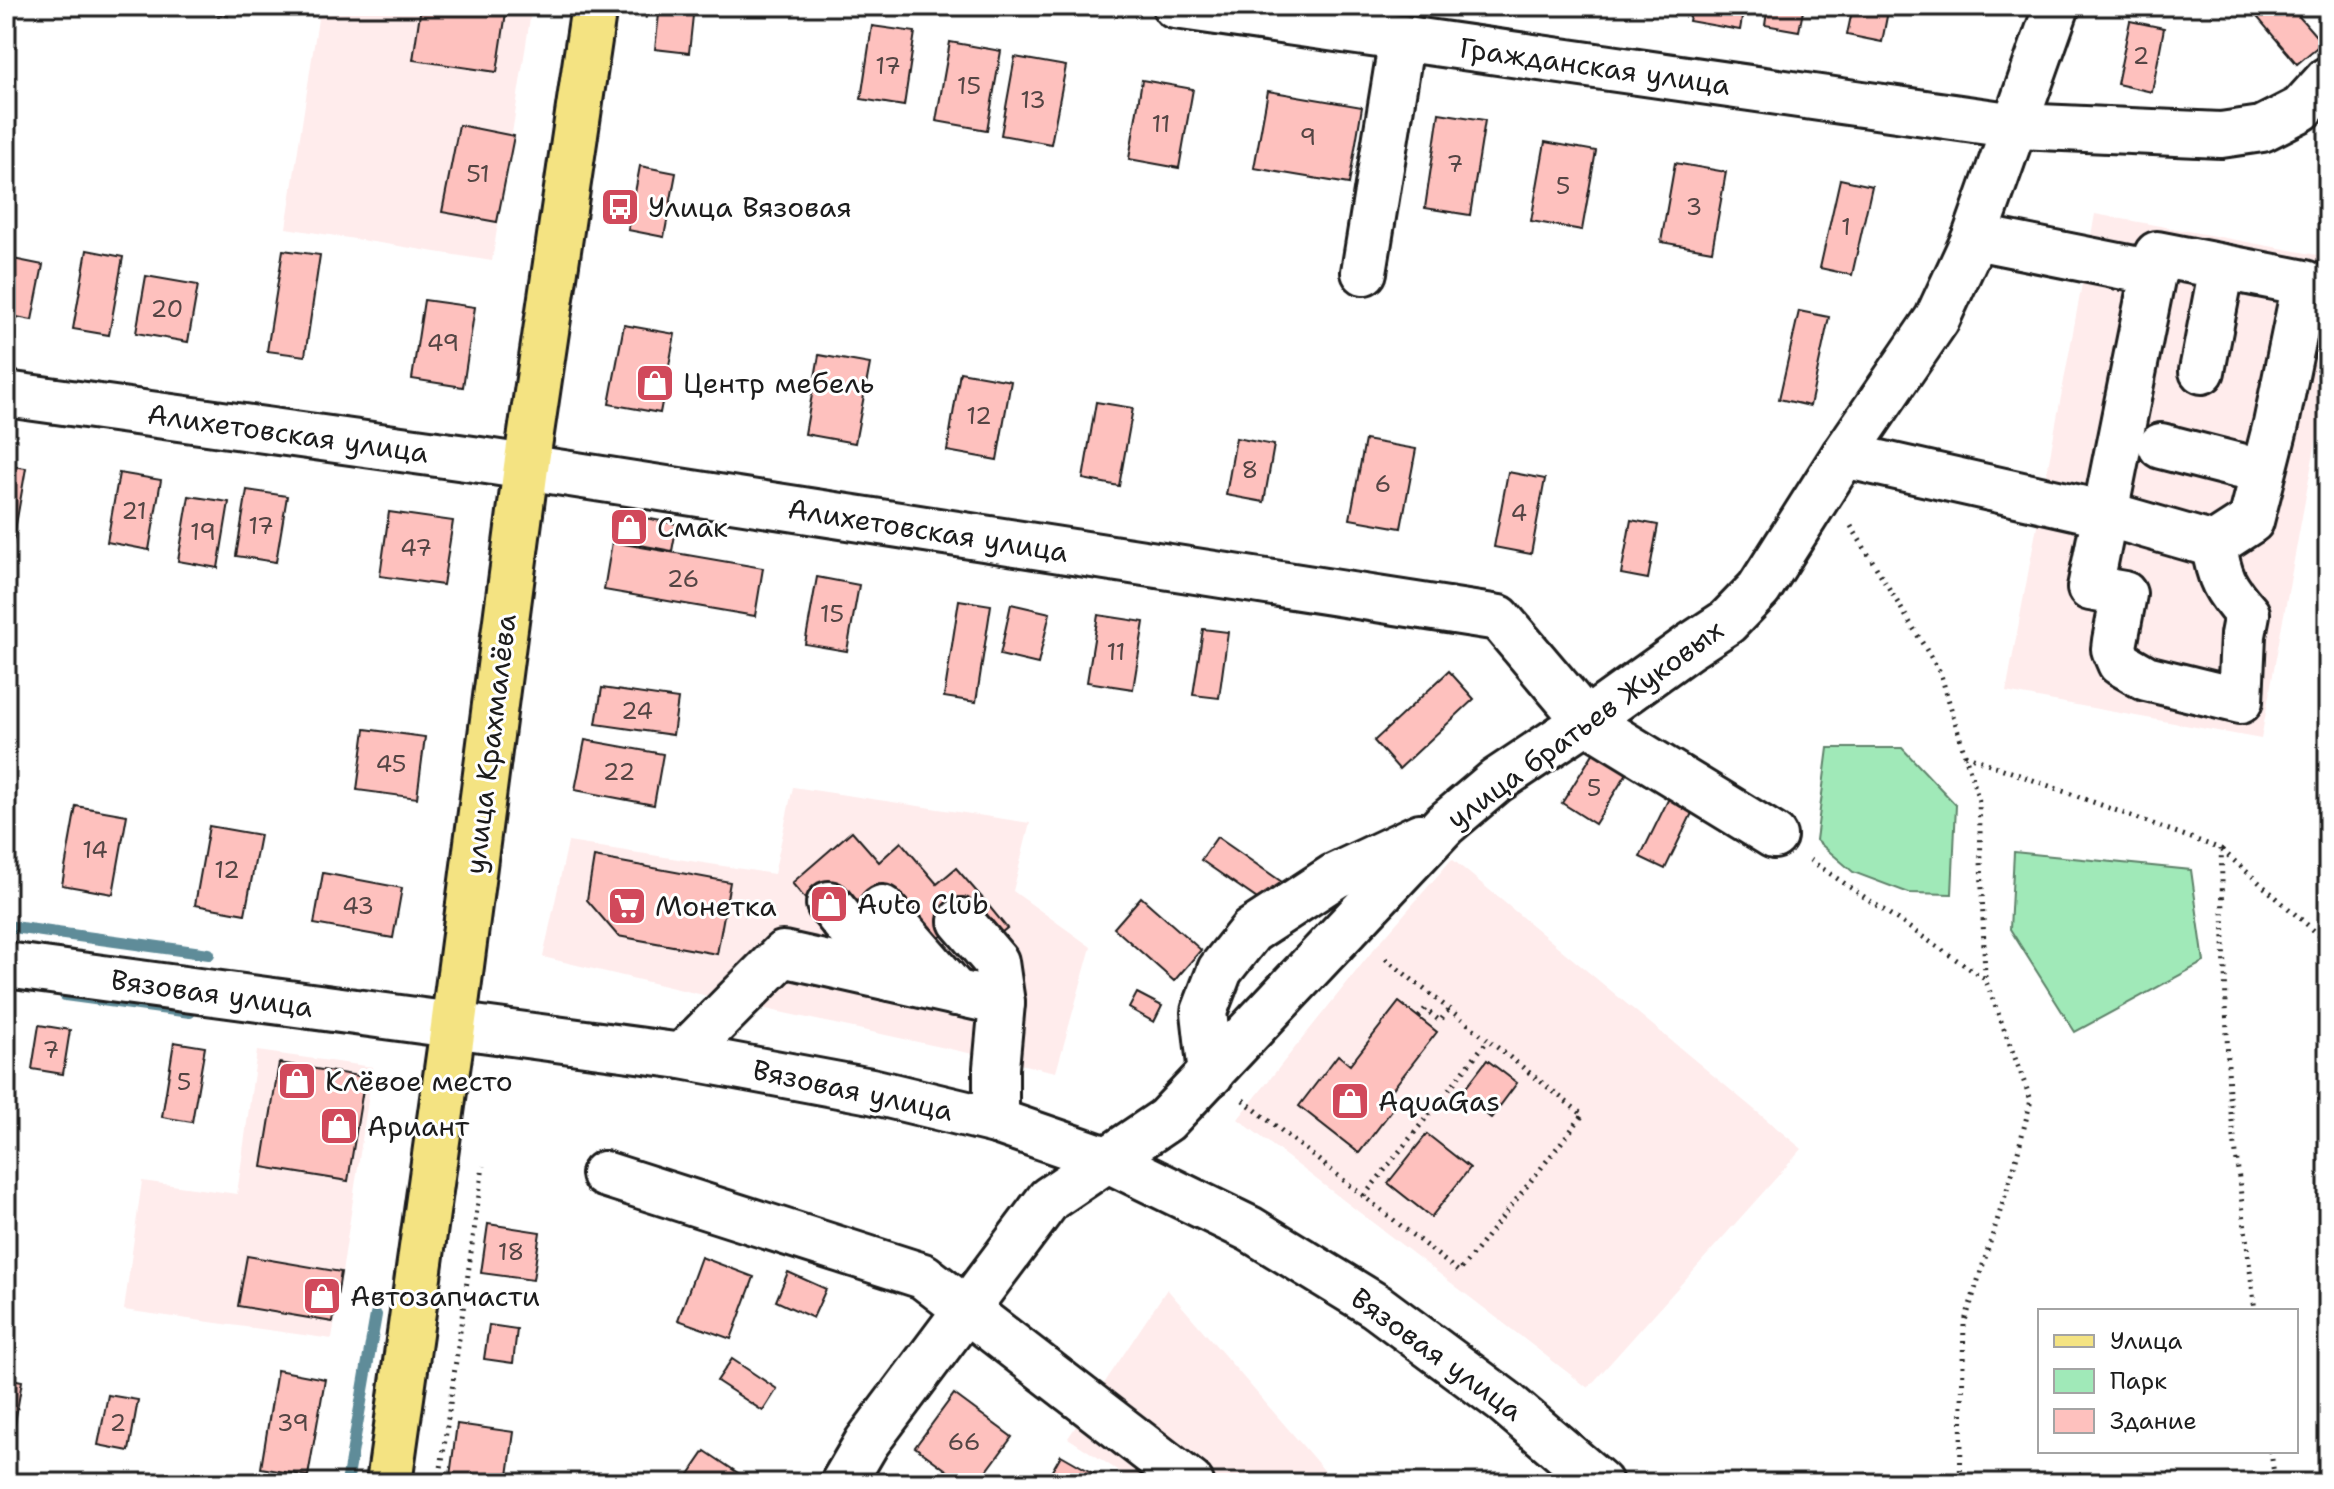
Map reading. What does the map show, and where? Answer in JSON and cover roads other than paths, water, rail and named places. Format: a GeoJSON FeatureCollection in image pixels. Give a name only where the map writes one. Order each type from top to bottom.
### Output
{"type":"FeatureCollection","features":[{"type":"Feature","properties":{"kind":"main road","name":"улица Крахмалёва"},"geometry":{"type":"LineString","coordinates":[[389,1483],[453,1027],[526,467],[594,6]]}},
{"type":"Feature","properties":{"kind":"street","name":"Гражданская улица"},"geometry":{"type":"LineString","coordinates":[[1175,6],[2016,126],[2221,135],[2262,129],[2301,109],[2328,79]]}},
{"type":"Feature","properties":{"kind":"street","name":"улица братьев Жуковых"},"geometry":{"type":"LineString","coordinates":[[843,1483],[867,1442],[1049,1199],[1166,1120],[1444,825],[1496,781],[1727,622],[1759,589],[1834,470],[1937,319],[1975,237],[2057,6]]}},
{"type":"Feature","properties":{"kind":"street"},"geometry":{"type":"LineString","coordinates":[[1364,272],[1402,38]]}},
{"type":"Feature","properties":{"kind":"street"},"geometry":{"type":"LineString","coordinates":[[1975,237],[2154,273]]}},
{"type":"Feature","properties":{"kind":"street"},"geometry":{"type":"LineString","coordinates":[[1834,470],[2106,514],[2214,545],[2251,521],[2276,424],[2305,283],[2157,254],[2106,514],[2090,588],[2124,594],[2114,649],[2120,663],[2146,678],[2240,701],[2247,614],[2228,593],[2222,581],[2214,545]]}},
{"type":"Feature","properties":{"kind":"street"},"geometry":{"type":"LineString","coordinates":[[2202,371],[2222,267]]}},
{"type":"Feature","properties":{"kind":"street","name":"Алихетовская улица"},"geometry":{"type":"LineString","coordinates":[[6,394],[526,467],[1499,618],[1586,721],[1774,836]]}},
{"type":"Feature","properties":{"kind":"street"},"geometry":{"type":"LineString","coordinates":[[2161,446],[2239,466]]}},
{"type":"Feature","properties":{"kind":"street"},"geometry":{"type":"LineString","coordinates":[[1211,1074],[1204,1012],[1220,970],[1251,931],[1335,876],[1444,825]]}},
{"type":"Feature","properties":{"kind":"street"},"geometry":{"type":"LineString","coordinates":[[829,904],[889,978]]}},
{"type":"Feature","properties":{"kind":"street"},"geometry":{"type":"LineString","coordinates":[[882,908],[956,993]]}},
{"type":"Feature","properties":{"kind":"street"},"geometry":{"type":"LineString","coordinates":[[961,921],[996,962],[1002,1003],[996,1068],[996,1121]]}},
{"type":"Feature","properties":{"kind":"street"},"geometry":{"type":"LineString","coordinates":[[682,1056],[783,954],[1002,1003]]}},
{"type":"Feature","properties":{"kind":"street","name":"Вязовая улица"},"geometry":{"type":"LineString","coordinates":[[6,965],[682,1056],[871,1091],[996,1121],[1106,1159],[1250,1229],[1376,1306],[1505,1402],[1600,1483]]}},
{"type":"Feature","properties":{"kind":"street"},"geometry":{"type":"LineString","coordinates":[[604,1174],[923,1276],[1191,1483]]}},
{"type":"Feature","properties":{"kind":"waterway"},"geometry":{"type":"LineString","coordinates":[[6,926],[209,954]]}},
{"type":"Feature","properties":{"kind":"waterway"},"geometry":{"type":"LineString","coordinates":[[65,995],[190,1012]]}},
{"type":"Feature","properties":{"kind":"waterway"},"geometry":{"type":"LineString","coordinates":[[347,1483],[376,1315]]}},
{"type":"Feature","properties":{"kind":"place","name":"Улица Вязовая"},"geometry":{"type":"Point","coordinates":[620,207]}},
{"type":"Feature","properties":{"kind":"place","name":"Центр мебель"},"geometry":{"type":"Point","coordinates":[655,383]}},
{"type":"Feature","properties":{"kind":"place","name":"Смак"},"geometry":{"type":"Point","coordinates":[629,527]}},
{"type":"Feature","properties":{"kind":"place","name":"Auto Club"},"geometry":{"type":"Point","coordinates":[829,904]}},
{"type":"Feature","properties":{"kind":"place","name":"Монетка"},"geometry":{"type":"Point","coordinates":[627,906]}},
{"type":"Feature","properties":{"kind":"place","name":"Клёвое место"},"geometry":{"type":"Point","coordinates":[297,1081]}},
{"type":"Feature","properties":{"kind":"place","name":"AquaGas"},"geometry":{"type":"Point","coordinates":[1350,1101]}},
{"type":"Feature","properties":{"kind":"place","name":"Ариант"},"geometry":{"type":"Point","coordinates":[339,1126]}},
{"type":"Feature","properties":{"kind":"place","name":"Автозапчасти"},"geometry":{"type":"Point","coordinates":[322,1296]}}]}
